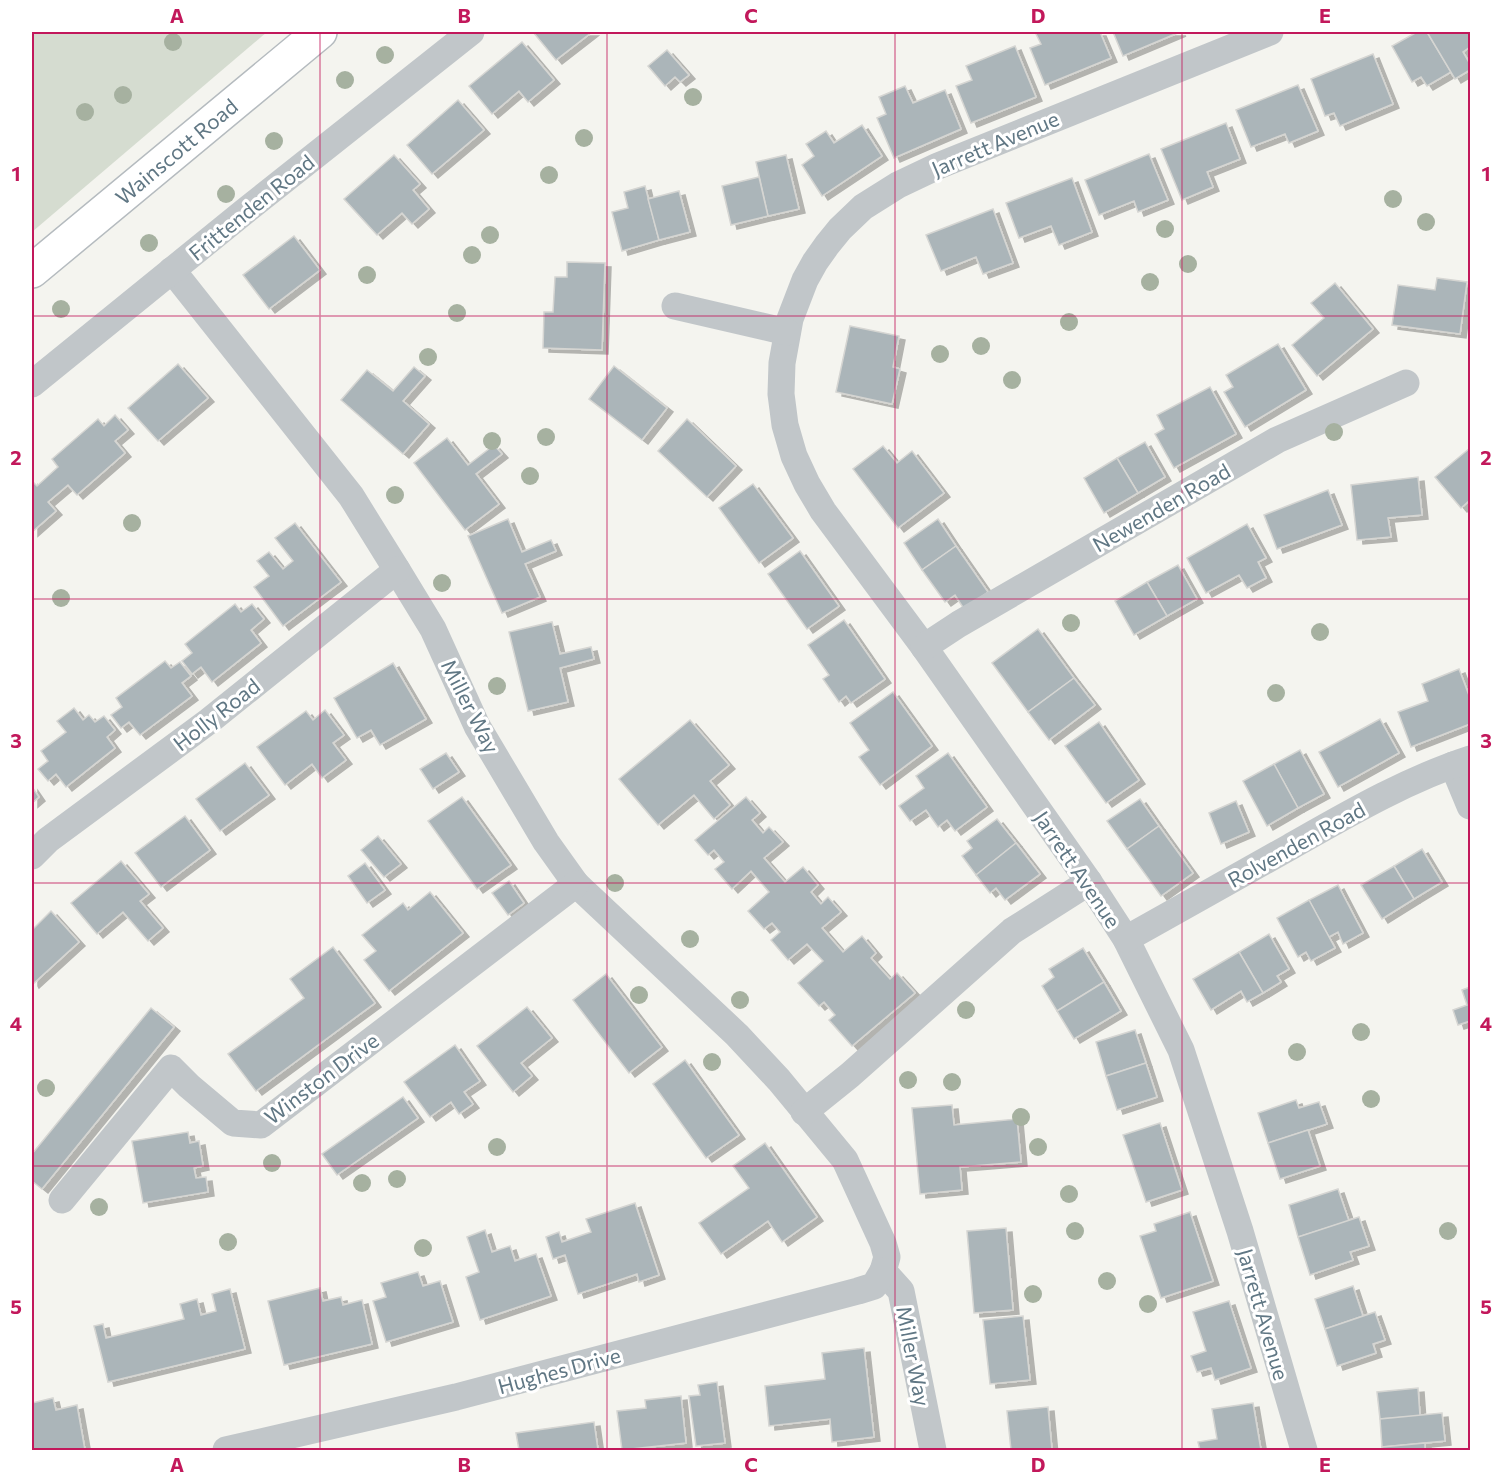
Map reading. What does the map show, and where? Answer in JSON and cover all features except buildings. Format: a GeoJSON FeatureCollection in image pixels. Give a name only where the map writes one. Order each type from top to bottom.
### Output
{"type":"FeatureCollection","features":[{"type":"Feature","properties":{"kind":"street","name":"Wainscott Road"},"geometry":{"type":"LineString","coordinates":[[32,270],[320,32]]}},
{"type":"Feature","properties":{"kind":"street","name":"Frittenden Road"},"geometry":{"type":"LineString","coordinates":[[32,384],[471,32]]}},
{"type":"Feature","properties":{"kind":"street","name":"Jarrett Avenue"},"geometry":{"type":"LineString","coordinates":[[1270,32],[938,166],[898,184],[863,207],[840,229],[815,262],[796,300],[787,332],[782,363],[782,394],[785,425],[794,456],[823,511],[924,647],[1089,882],[1126,939],[1181,1050],[1240,1231],[1304,1450]]}},
{"type":"Feature","properties":{"kind":"street","name":"Miller Way"},"geometry":{"type":"LineString","coordinates":[[172,270],[351,496],[433,629],[477,726],[546,842],[576,884],[736,1035],[779,1080],[845,1160],[883,1243],[887,1257],[883,1271],[901,1291],[933,1450]]}},
{"type":"Feature","properties":{"kind":"street"},"geometry":{"type":"LineString","coordinates":[[675,306],[787,332]]}},
{"type":"Feature","properties":{"kind":"street","name":"Newenden Road"},"geometry":{"type":"LineString","coordinates":[[924,647],[959,624],[1277,440],[1406,383]]}},
{"type":"Feature","properties":{"kind":"street","name":"Holly Road"},"geometry":{"type":"LineString","coordinates":[[32,856],[48,840],[209,721],[398,570]]}},
{"type":"Feature","properties":{"kind":"street"},"geometry":{"type":"LineString","coordinates":[[1462,762],[1470,806]]}},
{"type":"Feature","properties":{"kind":"street","name":"Rolvenden Road"},"geometry":{"type":"LineString","coordinates":[[1126,939],[1397,788],[1462,762]]}},
{"type":"Feature","properties":{"kind":"street"},"geometry":{"type":"LineString","coordinates":[[804,1112],[850,1075],[1012,931],[1089,882]]}},
{"type":"Feature","properties":{"kind":"street","name":"Winston Drive"},"geometry":{"type":"LineString","coordinates":[[62,1200],[171,1068],[215,1109],[233,1122],[261,1125],[576,884]]}},
{"type":"Feature","properties":{"kind":"street","name":"Hughes Drive"},"geometry":{"type":"LineString","coordinates":[[226,1450],[456,1397],[858,1291],[874,1286],[883,1271]]}},
{"type":"Feature","properties":{"kind":"shaded area"},"geometry":{"type":"Polygon","coordinates":[[[32,32],[267,32],[32,232],[32,32]]]}}]}
